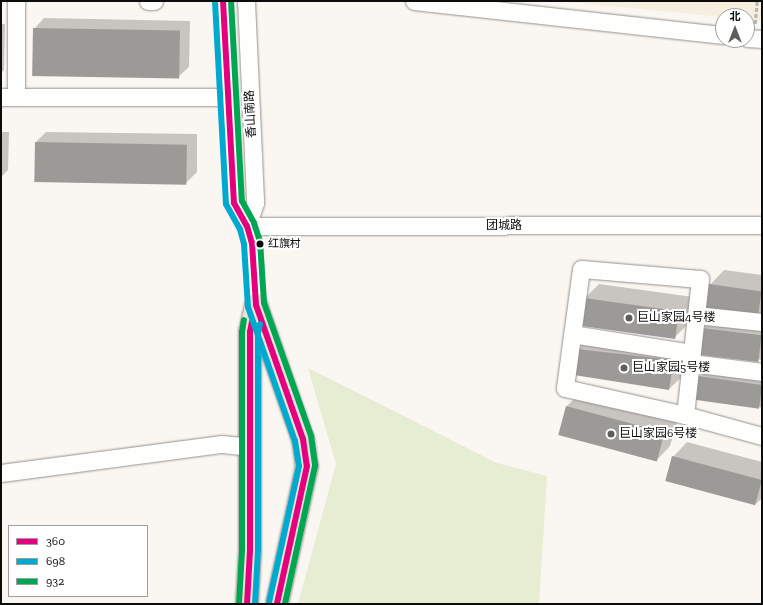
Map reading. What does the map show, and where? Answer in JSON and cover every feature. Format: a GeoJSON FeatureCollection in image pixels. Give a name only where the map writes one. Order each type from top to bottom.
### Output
{"type":"FeatureCollection","features":[{"type":"Feature","properties":{"kind":"main road","name":"香山南路"},"geometry":{"type":"LineString","coordinates":[[247,604],[250,551],[250,332],[256,305]]}},
{"type":"Feature","properties":{"kind":"main road","name":"香山南路"},"geometry":{"type":"LineString","coordinates":[[256,305],[303,439],[307,466],[277,604]]}},
{"type":"Feature","properties":{"kind":"street"},"geometry":{"type":"LineString","coordinates":[[16,1],[8,97],[229,97]]}},
{"type":"Feature","properties":{"kind":"street"},"geometry":{"type":"LineString","coordinates":[[148,1],[154,1]]}},
{"type":"Feature","properties":{"kind":"street","name":"香山南路"},"geometry":{"type":"LineString","coordinates":[[223,1],[234,203],[247,226],[252,243],[256,305]]}},
{"type":"Feature","properties":{"kind":"street","name":"香山南路"},"geometry":{"type":"LineString","coordinates":[[246,1],[255,203],[247,226]]}},
{"type":"Feature","properties":{"kind":"street"},"geometry":{"type":"LineString","coordinates":[[414,1],[715,34]]}},
{"type":"Feature","properties":{"kind":"street","name":"团城路"},"geometry":{"type":"LineString","coordinates":[[247,226],[762,225]]}},
{"type":"Feature","properties":{"kind":"street"},"geometry":{"type":"LineString","coordinates":[[686,416],[700,279],[581,269],[565,388],[686,416],[762,436]]}},
{"type":"Feature","properties":{"kind":"street"},"geometry":{"type":"LineString","coordinates":[[696,315],[762,322]]}},
{"type":"Feature","properties":{"kind":"street"},"geometry":{"type":"LineString","coordinates":[[572,334],[762,372]]}},
{"type":"Feature","properties":{"kind":"street"},"geometry":{"type":"LineString","coordinates":[[1,472],[222,444],[249,447]]}},
{"type":"Feature","properties":{"kind":"path"},"geometry":{"type":"LineString","coordinates":[[755,26],[757,1]]}},
{"type":"Feature","properties":{"kind":"shaded area"},"geometry":{"type":"Polygon","coordinates":[[[559,1],[762,1],[762,21],[755,21],[755,8],[715,8],[715,16],[559,1]]]}},
{"type":"Feature","properties":{"kind":"green space"},"geometry":{"type":"Polygon","coordinates":[[[308,368],[497,463],[547,476],[539,604],[298,604],[336,464],[308,368]]]}},
{"type":"Feature","properties":{"kind":"building"},"geometry":{"type":"Polygon","coordinates":[[[33,28],[180,31],[179,79],[32,76],[33,28]]]}},
{"type":"Feature","properties":{"kind":"building"},"geometry":{"type":"Polygon","coordinates":[[[35,142],[187,145],[186,185],[34,182],[35,142]]]}},
{"type":"Feature","properties":{"kind":"building"},"geometry":{"type":"Polygon","coordinates":[[[709,284],[761,291],[758,316],[706,309],[709,284]]]}},
{"type":"Feature","properties":{"kind":"building","name":"巨山家园4号楼"},"geometry":{"type":"Polygon","coordinates":[[[584,298],[679,311],[675,339],[580,326],[584,298]]]}},
{"type":"Feature","properties":{"kind":"building"},"geometry":{"type":"Polygon","coordinates":[[[702,328],[762,335],[758,362],[699,355],[702,328]]]}},
{"type":"Feature","properties":{"kind":"building","name":"巨山家园5号楼"},"geometry":{"type":"Polygon","coordinates":[[[577,349],[674,360],[669,390],[574,375],[577,349]]]}},
{"type":"Feature","properties":{"kind":"building"},"geometry":{"type":"Polygon","coordinates":[[[698,376],[762,385],[759,409],[695,400],[698,376]]]}},
{"type":"Feature","properties":{"kind":"building","name":"巨山家园6号楼"},"geometry":{"type":"Polygon","coordinates":[[[566,406],[665,432],[657,461],[558,435],[566,406]]]}},
{"type":"Feature","properties":{"kind":"building"},"geometry":{"type":"Polygon","coordinates":[[[672,456],[762,480],[755,505],[665,481],[672,456]]]}},
{"type":"Feature","properties":{"kind":"transit line","name":"698"},"geometry":{"type":"LineString","coordinates":[[215,1],[226,204],[240,229],[244,244],[248,307],[295,441],[299,466],[269,602]]}},
{"type":"Feature","properties":{"kind":"transit line","name":"360"},"geometry":{"type":"LineString","coordinates":[[223,1],[234,203],[247,226],[252,243],[256,305],[303,439],[307,466],[277,604]]}},
{"type":"Feature","properties":{"kind":"transit line","name":"932"},"geometry":{"type":"LineString","coordinates":[[231,1],[242,201],[254,223],[260,241],[264,303],[311,436],[315,466],[285,604]]}},
{"type":"Feature","properties":{"kind":"transit line","name":"932"},"geometry":{"type":"LineString","coordinates":[[239,604],[242,551],[242,332],[244,320]]}},
{"type":"Feature","properties":{"kind":"transit line","name":"360"},"geometry":{"type":"LineString","coordinates":[[247,604],[250,551],[250,332],[252,322]]}},
{"type":"Feature","properties":{"kind":"transit line","name":"698"},"geometry":{"type":"LineString","coordinates":[[255,604],[258,551],[258,333],[260,324]]}},
{"type":"Feature","properties":{"kind":"place","name":"红旗村"},"geometry":{"type":"Point","coordinates":[260,244]}},
{"type":"Feature","properties":{"kind":"place","name":"巨山家园4号楼"},"geometry":{"type":"Point","coordinates":[629,318]}},
{"type":"Feature","properties":{"kind":"place","name":"巨山家园5号楼"},"geometry":{"type":"Point","coordinates":[624,368]}},
{"type":"Feature","properties":{"kind":"place","name":"巨山家园6号楼"},"geometry":{"type":"Point","coordinates":[611,434]}}]}
